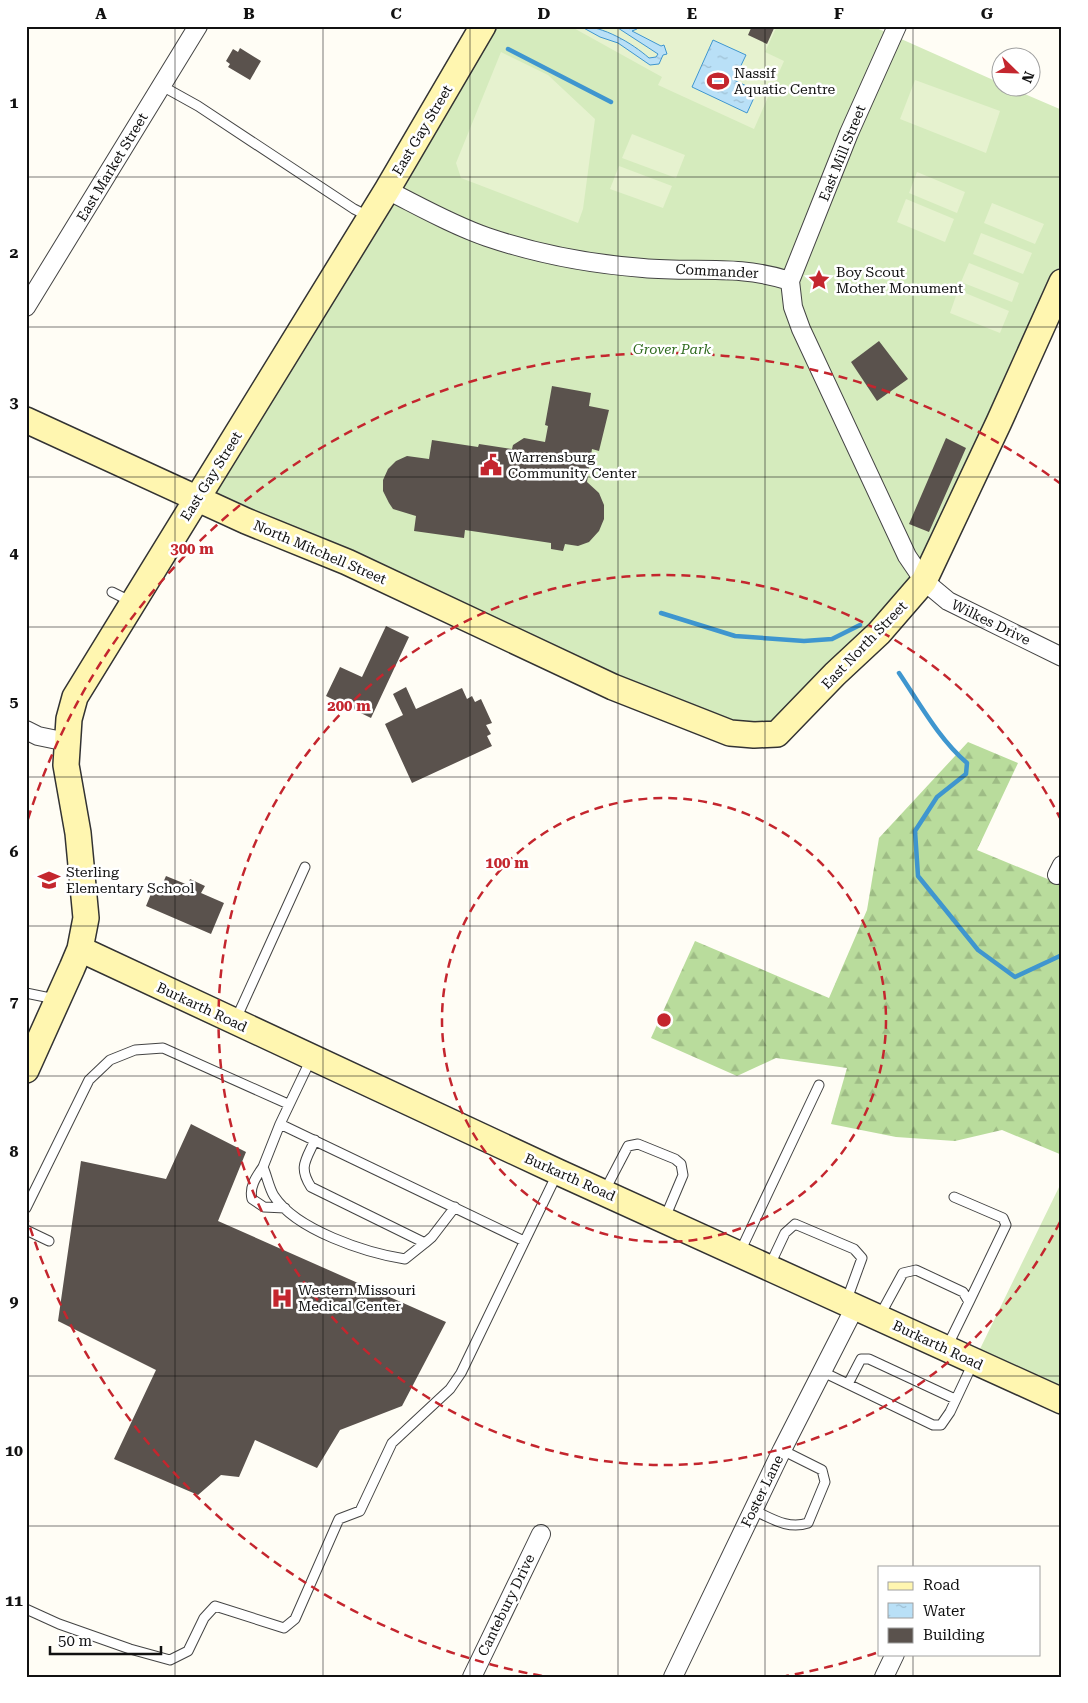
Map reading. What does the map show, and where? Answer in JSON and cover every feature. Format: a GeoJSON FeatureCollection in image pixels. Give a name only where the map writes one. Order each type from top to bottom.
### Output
{"type":"FeatureCollection","features":[{"type":"Feature","properties":{"kind":"main road","name":"East Gay Street"},"geometry":{"type":"LineString","coordinates":[[26,1070],[80,949],[86,918],[78,834],[66,765],[71,696],[122,597],[197,498],[387,190],[483,26]]}},
{"type":"Feature","properties":{"kind":"main road","name":"East North Street"},"geometry":{"type":"LineString","coordinates":[[613,687],[730,733],[777,734],[835,674],[879,633],[924,580],[999,422],[1062,282]]}},
{"type":"Feature","properties":{"kind":"main road","name":"North Mitchell Street"},"geometry":{"type":"LineString","coordinates":[[26,420],[246,521],[347,562],[613,687]]}},
{"type":"Feature","properties":{"kind":"main road","name":"Burkarth Road"},"geometry":{"type":"LineString","coordinates":[[80,949],[558,1172],[1062,1402]]}},
{"type":"Feature","properties":{"kind":"street","name":"East Market Street"},"geometry":{"type":"LineString","coordinates":[[26,307],[198,26]]}},
{"type":"Feature","properties":{"kind":"street","name":"East Mill Street"},"geometry":{"type":"LineString","coordinates":[[790,281],[849,133],[897,26]]}},
{"type":"Feature","properties":{"kind":"street","name":"Commander"},"geometry":{"type":"LineString","coordinates":[[387,190],[486,237],[551,256],[645,268],[747,270],[765,273],[790,281]]}},
{"type":"Feature","properties":{"kind":"street"},"geometry":{"type":"LineString","coordinates":[[790,281],[793,307],[800,329],[907,556],[924,580]]}},
{"type":"Feature","properties":{"kind":"street","name":"Wilkes Drive"},"geometry":{"type":"LineString","coordinates":[[924,580],[948,602],[1062,657]]}},
{"type":"Feature","properties":{"kind":"street"},"geometry":{"type":"LineString","coordinates":[[26,730],[38,736],[67,742]]}},
{"type":"Feature","properties":{"kind":"street","name":"Foster Lane"},"geometry":{"type":"LineString","coordinates":[[673,1677],[752,1510],[823,1372],[850,1305]]}},
{"type":"Feature","properties":{"kind":"street","name":"Cantebury Drive"},"geometry":{"type":"LineString","coordinates":[[472,1677],[541,1534]]}},
{"type":"Feature","properties":{"kind":"street"},"geometry":{"type":"LineString","coordinates":[[884,1677],[894,1656]]}},
{"type":"Feature","properties":{"kind":"lane"},"geometry":{"type":"LineString","coordinates":[[162,86],[198,106],[354,209],[370,217]]}},
{"type":"Feature","properties":{"kind":"lane"},"geometry":{"type":"LineString","coordinates":[[234,1022],[305,866]]}},
{"type":"Feature","properties":{"kind":"lane"},"geometry":{"type":"LineString","coordinates":[[26,993],[58,1000]]}},
{"type":"Feature","properties":{"kind":"lane"},"geometry":{"type":"LineString","coordinates":[[26,1208],[89,1080],[110,1060],[135,1050],[163,1048],[288,1104]]}},
{"type":"Feature","properties":{"kind":"lane"},"geometry":{"type":"LineString","coordinates":[[285,1208],[264,1207],[252,1200],[250,1192],[254,1180],[263,1167],[288,1104],[311,1058]]}},
{"type":"Feature","properties":{"kind":"lane"},"geometry":{"type":"LineString","coordinates":[[739,1254],[819,1085]]}},
{"type":"Feature","properties":{"kind":"lane"},"geometry":{"type":"LineString","coordinates":[[280,1124],[524,1241]]}},
{"type":"Feature","properties":{"kind":"lane"},"geometry":{"type":"LineString","coordinates":[[316,1140],[304,1163],[304,1176],[312,1187],[424,1243]]}},
{"type":"Feature","properties":{"kind":"lane"},"geometry":{"type":"LineString","coordinates":[[604,1193],[628,1146],[638,1144],[675,1159],[681,1164],[683,1175],[664,1220]]}},
{"type":"Feature","properties":{"kind":"lane"},"geometry":{"type":"LineString","coordinates":[[263,1167],[274,1196],[293,1217],[338,1240],[376,1254],[404,1259],[432,1237],[455,1207]]}},
{"type":"Feature","properties":{"kind":"lane"},"geometry":{"type":"LineString","coordinates":[[26,1609],[59,1624],[130,1649],[170,1660],[188,1651],[204,1618],[214,1606],[284,1628],[294,1619],[340,1519],[360,1511],[392,1444],[450,1389],[461,1373],[558,1172]]}},
{"type":"Feature","properties":{"kind":"lane"},"geometry":{"type":"LineString","coordinates":[[946,1348],[1006,1225],[1003,1218],[954,1197]]}},
{"type":"Feature","properties":{"kind":"lane"},"geometry":{"type":"LineString","coordinates":[[769,1268],[785,1233],[795,1224],[854,1249],[862,1258],[850,1305]]}},
{"type":"Feature","properties":{"kind":"lane"},"geometry":{"type":"LineString","coordinates":[[26,1230],[48,1241]]}},
{"type":"Feature","properties":{"kind":"lane"},"geometry":{"type":"LineString","coordinates":[[879,1318],[904,1273],[916,1270],[963,1292],[969,1302]]}},
{"type":"Feature","properties":{"kind":"lane"},"geometry":{"type":"LineString","coordinates":[[848,1384],[861,1358],[869,1359],[955,1399]]}},
{"type":"Feature","properties":{"kind":"lane"},"geometry":{"type":"LineString","coordinates":[[823,1372],[933,1425],[941,1425],[950,1412],[974,1361]]}},
{"type":"Feature","properties":{"kind":"lane"},"geometry":{"type":"LineString","coordinates":[[752,1510],[789,1526],[808,1523],[825,1482],[822,1470],[782,1450]]}},
{"type":"Feature","properties":{"kind":"green space","name":"Grover Park"},"geometry":{"type":"Polygon","coordinates":[[[497,26],[872,26],[990,79],[990,98],[1034,98],[1062,110],[1062,260],[924,581],[800,711],[754,735],[197,498],[387,190],[497,26]]]}},
{"type":"Feature","properties":{"kind":"green space","name":"Nassif Aquatic Centre"},"geometry":{"type":"Polygon","coordinates":[[[570,26],[777,26],[765,52],[784,61],[754,129],[658,85],[662,77],[570,26]]]}},
{"type":"Feature","properties":{"kind":"green space"},"geometry":{"type":"Polygon","coordinates":[[[501,52],[548,75],[595,119],[583,209],[578,223],[461,178],[456,163],[501,52]]]}},
{"type":"Feature","properties":{"kind":"green space"},"geometry":{"type":"Polygon","coordinates":[[[915,80],[1000,111],[986,153],[900,119],[915,80]]]}},
{"type":"Feature","properties":{"kind":"green space"},"geometry":{"type":"Polygon","coordinates":[[[632,134],[685,155],[676,178],[622,158],[632,134]]]}},
{"type":"Feature","properties":{"kind":"green space"},"geometry":{"type":"Polygon","coordinates":[[[619,166],[672,186],[663,208],[610,189],[619,166]]]}},
{"type":"Feature","properties":{"kind":"green space"},"geometry":{"type":"Polygon","coordinates":[[[917,172],[965,192],[957,213],[909,193],[917,172]]]}},
{"type":"Feature","properties":{"kind":"green space"},"geometry":{"type":"Polygon","coordinates":[[[906,199],[954,219],[945,242],[897,222],[906,199]]]}},
{"type":"Feature","properties":{"kind":"green space"},"geometry":{"type":"Polygon","coordinates":[[[992,203],[1044,224],[1035,244],[984,223],[992,203]]]}},
{"type":"Feature","properties":{"kind":"green space"},"geometry":{"type":"Polygon","coordinates":[[[981,233],[1032,253],[1023,274],[973,254],[981,233]]]}},
{"type":"Feature","properties":{"kind":"green space"},"geometry":{"type":"Polygon","coordinates":[[[969,263],[1019,283],[1012,302],[961,282],[969,263]]]}},
{"type":"Feature","properties":{"kind":"green space"},"geometry":{"type":"Polygon","coordinates":[[[958,290],[1009,311],[1000,333],[950,313],[958,290]]]}},
{"type":"Feature","properties":{"kind":"green space"},"geometry":{"type":"Polygon","coordinates":[[[968,742],[1018,763],[977,850],[1062,885],[1062,1155],[1002,1130],[955,1141],[896,1137],[831,1124],[847,1068],[776,1058],[737,1076],[651,1038],[695,941],[829,998],[867,910],[879,838],[968,742]]]}},
{"type":"Feature","properties":{"kind":"green space"},"geometry":{"type":"Polygon","coordinates":[[[1062,1181],[1062,1389],[979,1351],[1062,1181]]]}},
{"type":"Feature","properties":{"kind":"water"},"geometry":{"type":"Polygon","coordinates":[[[580,26],[598,29],[617,36],[649,58],[656,57],[658,54],[618,28],[606,26],[626,26],[630,29],[631,26],[634,26],[637,29],[632,31],[661,46],[664,45],[667,54],[663,55],[659,64],[650,65],[618,43],[600,37],[580,26]]]}},
{"type":"Feature","properties":{"kind":"water"},"geometry":{"type":"Polygon","coordinates":[[[713,40],[746,55],[734,80],[757,91],[747,113],[692,87],[713,40]]]}},
{"type":"Feature","properties":{"kind":"building"},"geometry":{"type":"Polygon","coordinates":[[[752,26],[775,26],[767,44],[748,35],[752,26]]]}},
{"type":"Feature","properties":{"kind":"building"},"geometry":{"type":"Polygon","coordinates":[[[240,48],[261,61],[250,80],[228,67],[230,64],[226,61],[233,49],[238,52],[240,48]]]}},
{"type":"Feature","properties":{"kind":"building"},"geometry":{"type":"Polygon","coordinates":[[[879,341],[908,379],[877,401],[851,362],[879,341]]]}},
{"type":"Feature","properties":{"kind":"building","name":"Warrensburg Community Center"},"geometry":{"type":"Polygon","coordinates":[[[552,386],[591,393],[589,406],[609,410],[599,451],[592,449],[587,482],[599,493],[604,505],[604,519],[599,531],[589,542],[578,546],[565,544],[563,551],[551,549],[551,543],[465,530],[464,538],[414,531],[416,516],[393,509],[383,491],[383,480],[388,469],[396,461],[407,456],[429,459],[432,440],[478,447],[479,444],[512,449],[513,445],[524,438],[545,442],[548,426],[545,425],[552,386]]]}},
{"type":"Feature","properties":{"kind":"building"},"geometry":{"type":"Polygon","coordinates":[[[946,438],[966,448],[929,532],[909,524],[946,438]]]}},
{"type":"Feature","properties":{"kind":"building"},"geometry":{"type":"Polygon","coordinates":[[[386,626],[409,637],[371,718],[326,696],[340,667],[362,677],[386,626]]]}},
{"type":"Feature","properties":{"kind":"building"},"geometry":{"type":"Polygon","coordinates":[[[406,687],[416,709],[462,688],[467,699],[472,696],[475,702],[481,699],[492,723],[486,725],[491,734],[487,736],[492,746],[412,783],[385,724],[403,715],[393,694],[406,687]]]}},
{"type":"Feature","properties":{"kind":"building"},"geometry":{"type":"Polygon","coordinates":[[[166,876],[188,885],[190,879],[205,886],[201,893],[224,903],[211,934],[146,906],[153,889],[159,892],[166,876]]]}},
{"type":"Feature","properties":{"kind":"building"},"geometry":{"type":"Polygon","coordinates":[[[191,1124],[246,1152],[218,1221],[446,1322],[402,1406],[340,1430],[317,1468],[255,1440],[239,1477],[221,1475],[198,1495],[114,1459],[156,1370],[58,1321],[81,1161],[166,1179],[191,1124]]]}},
{"type":"Feature","properties":{"kind":"waterway"},"geometry":{"type":"LineString","coordinates":[[508,49],[611,102]]}},
{"type":"Feature","properties":{"kind":"waterway"},"geometry":{"type":"LineString","coordinates":[[661,613],[735,636],[804,641],[832,639],[860,625]]}},
{"type":"Feature","properties":{"kind":"waterway"},"geometry":{"type":"LineString","coordinates":[[899,673],[939,732],[967,763],[966,774],[937,797],[915,831],[918,876],[978,950],[1015,977],[1062,955]]}},
{"type":"Feature","properties":{"kind":"place","name":"Nassif Aquatic Centre"},"geometry":{"type":"Point","coordinates":[718,81]}},
{"type":"Feature","properties":{"kind":"place","name":"Boy Scout Mother Monument"},"geometry":{"type":"Point","coordinates":[819,280]}},
{"type":"Feature","properties":{"kind":"place","name":"Warrensburg Community Center"},"geometry":{"type":"Point","coordinates":[491,465]}},
{"type":"Feature","properties":{"kind":"place","name":"Sterling Elementary School"},"geometry":{"type":"Point","coordinates":[49,880]}},
{"type":"Feature","properties":{"kind":"place","name":"Western Missouri Medical Center"},"geometry":{"type":"Point","coordinates":[282,1298]}}]}
